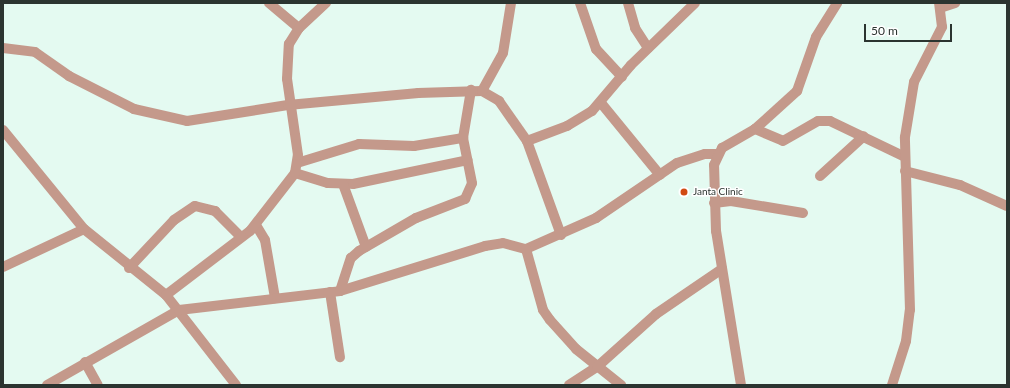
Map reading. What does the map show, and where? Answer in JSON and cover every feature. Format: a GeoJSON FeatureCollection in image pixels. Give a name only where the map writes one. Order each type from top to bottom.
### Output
{"type":"FeatureCollection","features":[{"type":"Feature","properties":{"kind":"street"},"geometry":{"type":"LineString","coordinates":[[269,3],[299,28]]}},
{"type":"Feature","properties":{"kind":"street"},"geometry":{"type":"LineString","coordinates":[[166,295],[256,225],[295,173],[297,163],[288,105],[290,44],[299,28],[326,3]]}},
{"type":"Feature","properties":{"kind":"street"},"geometry":{"type":"LineString","coordinates":[[482,91],[503,52],[511,3]]}},
{"type":"Feature","properties":{"kind":"street"},"geometry":{"type":"LineString","coordinates":[[580,3],[598,53],[622,77]]}},
{"type":"Feature","properties":{"kind":"street"},"geometry":{"type":"LineString","coordinates":[[628,3],[635,28],[648,48]]}},
{"type":"Feature","properties":{"kind":"street"},"geometry":{"type":"LineString","coordinates":[[527,141],[580,120],[601,103],[648,48],[695,3]]}},
{"type":"Feature","properties":{"kind":"street"},"geometry":{"type":"LineString","coordinates":[[47,385],[85,362],[179,310],[335,292],[485,246],[503,243],[526,248],[561,236],[596,218],[660,175],[690,158],[717,154],[755,128],[797,91],[816,37],[837,3]]}},
{"type":"Feature","properties":{"kind":"street"},"geometry":{"type":"LineString","coordinates":[[892,385],[906,342],[910,310],[905,171],[903,156],[913,86],[918,70],[938,40],[942,27],[940,5],[955,3]]}},
{"type":"Feature","properties":{"kind":"street"},"geometry":{"type":"LineString","coordinates":[[3,48],[36,52],[106,95],[134,109],[161,117],[204,120],[288,105],[471,90],[482,91],[499,101],[527,141],[561,236]]}},
{"type":"Feature","properties":{"kind":"street"},"geometry":{"type":"LineString","coordinates":[[340,357],[335,292],[351,258],[366,247],[416,218],[465,199],[472,183],[463,138],[471,90]]}},
{"type":"Feature","properties":{"kind":"street"},"geometry":{"type":"LineString","coordinates":[[601,103],[660,175]]}},
{"type":"Feature","properties":{"kind":"street"},"geometry":{"type":"LineString","coordinates":[[755,128],[783,140],[818,122],[830,121],[903,156]]}},
{"type":"Feature","properties":{"kind":"street"},"geometry":{"type":"LineString","coordinates":[[3,130],[84,229],[129,268],[166,295],[235,385]]}},
{"type":"Feature","properties":{"kind":"street"},"geometry":{"type":"LineString","coordinates":[[820,176],[864,136]]}},
{"type":"Feature","properties":{"kind":"street"},"geometry":{"type":"LineString","coordinates":[[297,163],[359,144],[414,146],[463,138]]}},
{"type":"Feature","properties":{"kind":"street"},"geometry":{"type":"LineString","coordinates":[[717,154],[714,203],[722,268],[742,385]]}},
{"type":"Feature","properties":{"kind":"street"},"geometry":{"type":"LineString","coordinates":[[295,173],[342,184],[384,180],[468,160]]}},
{"type":"Feature","properties":{"kind":"street"},"geometry":{"type":"LineString","coordinates":[[905,171],[960,185],[1007,206]]}},
{"type":"Feature","properties":{"kind":"street"},"geometry":{"type":"LineString","coordinates":[[342,184],[366,247]]}},
{"type":"Feature","properties":{"kind":"street"},"geometry":{"type":"LineString","coordinates":[[714,203],[731,201],[803,213]]}},
{"type":"Feature","properties":{"kind":"street"},"geometry":{"type":"LineString","coordinates":[[129,268],[174,220],[195,206],[215,212],[241,237]]}},
{"type":"Feature","properties":{"kind":"street"},"geometry":{"type":"LineString","coordinates":[[256,225],[265,240],[275,298]]}},
{"type":"Feature","properties":{"kind":"street"},"geometry":{"type":"LineString","coordinates":[[3,267],[84,229]]}},
{"type":"Feature","properties":{"kind":"street"},"geometry":{"type":"LineString","coordinates":[[526,248],[543,310],[567,340],[597,367],[621,385]]}},
{"type":"Feature","properties":{"kind":"street"},"geometry":{"type":"LineString","coordinates":[[569,385],[597,367],[656,314],[722,268]]}},
{"type":"Feature","properties":{"kind":"street"},"geometry":{"type":"LineString","coordinates":[[85,362],[98,385]]}},
{"type":"Feature","properties":{"kind":"place","name":"Janta Clinic"},"geometry":{"type":"Point","coordinates":[684,192]}}]}
